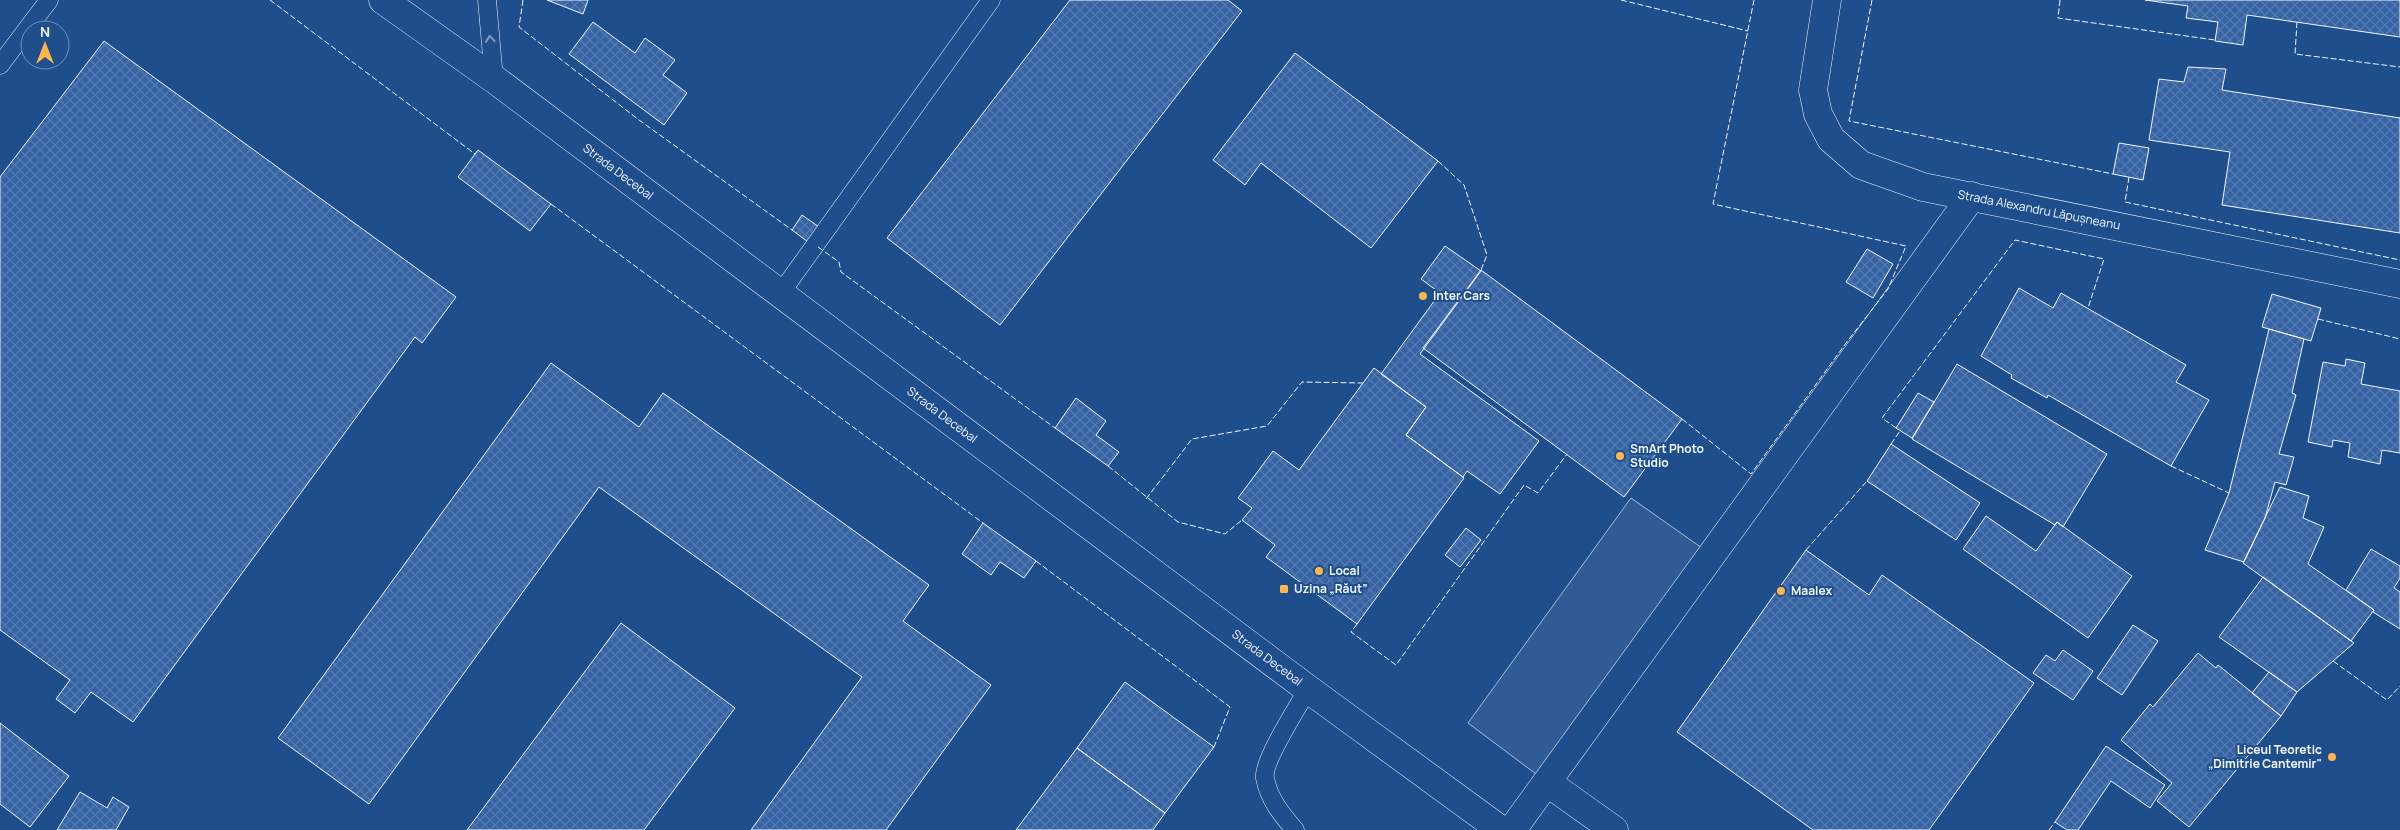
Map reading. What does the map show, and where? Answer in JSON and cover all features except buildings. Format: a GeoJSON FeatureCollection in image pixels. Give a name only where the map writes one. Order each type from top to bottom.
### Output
{"type":"FeatureCollection","features":[{"type":"Feature","properties":{"kind":"street","name":"Strada Decebal"},"geometry":{"type":"LineString","coordinates":[[383,0],[494,78],[1308,689],[1501,830]]}},
{"type":"Feature","properties":{"kind":"street","name":"Strada Alexandru Lăpușneanu"},"geometry":{"type":"LineString","coordinates":[[1827,0],[1813,90],[1818,114],[1831,139],[1861,165],[1923,187],[2400,284]]}},
{"type":"Feature","properties":{"kind":"street"},"geometry":{"type":"LineString","coordinates":[[1512,830],[1972,196]]}},
{"type":"Feature","properties":{"kind":"street"},"geometry":{"type":"LineString","coordinates":[[1548,782],[1614,830]]}},
{"type":"Feature","properties":{"kind":"lane"},"geometry":{"type":"LineString","coordinates":[[0,65],[49,0]]}},
{"type":"Feature","properties":{"kind":"lane"},"geometry":{"type":"LineString","coordinates":[[487,0],[494,78]]}},
{"type":"Feature","properties":{"kind":"lane"},"geometry":{"type":"LineString","coordinates":[[780,294],[991,0]]}},
{"type":"Feature","properties":{"kind":"lane"},"geometry":{"type":"LineString","coordinates":[[1295,830],[1275,806],[1264,776],[1270,756],[1308,689]]}},
{"type":"Feature","properties":{"kind":"shaded area"},"geometry":{"type":"Polygon","coordinates":[[[1631,498],[1712,555],[1548,783],[1468,723],[1631,498]]]}},
{"type":"Feature","properties":{"kind":"fence"},"geometry":{"type":"LineString","coordinates":[[270,0],[475,154]]}},
{"type":"Feature","properties":{"kind":"fence"},"geometry":{"type":"LineString","coordinates":[[523,0],[519,27],[639,120],[792,230]]}},
{"type":"Feature","properties":{"kind":"fence"},"geometry":{"type":"LineString","coordinates":[[1621,0],[1748,31]]}},
{"type":"Feature","properties":{"kind":"fence"},"geometry":{"type":"LineString","coordinates":[[1682,419],[1751,474],[1846,343],[1888,289],[1906,246],[1713,204],[1754,0]]}},
{"type":"Feature","properties":{"kind":"fence"},"geometry":{"type":"LineString","coordinates":[[1872,0],[1849,121],[2113,174]]}},
{"type":"Feature","properties":{"kind":"fence"},"geometry":{"type":"LineString","coordinates":[[2060,0],[2058,18],[2215,40]]}},
{"type":"Feature","properties":{"kind":"fence"},"geometry":{"type":"LineString","coordinates":[[2297,22],[2295,54],[2400,67]]}},
{"type":"Feature","properties":{"kind":"fence"},"geometry":{"type":"LineString","coordinates":[[1438,161],[1464,185],[1487,255],[1481,270]]}},
{"type":"Feature","properties":{"kind":"fence"},"geometry":{"type":"LineString","coordinates":[[2129,177],[2125,202],[2400,260]]}},
{"type":"Feature","properties":{"kind":"fence"},"geometry":{"type":"LineString","coordinates":[[551,204],[983,523]]}},
{"type":"Feature","properties":{"kind":"fence"},"geometry":{"type":"LineString","coordinates":[[1896,428],[1882,418],[2015,240],[2104,259],[2088,308]]}},
{"type":"Feature","properties":{"kind":"fence"},"geometry":{"type":"LineString","coordinates":[[818,247],[839,262],[841,272],[1055,428]]}},
{"type":"Feature","properties":{"kind":"fence"},"geometry":{"type":"LineString","coordinates":[[2318,319],[2400,339]]}},
{"type":"Feature","properties":{"kind":"fence"},"geometry":{"type":"LineString","coordinates":[[1146,499],[1192,439],[1267,426],[1302,382],[1363,383]]}},
{"type":"Feature","properties":{"kind":"fence"},"geometry":{"type":"LineString","coordinates":[[1891,444],[1900,431]]}},
{"type":"Feature","properties":{"kind":"fence"},"geometry":{"type":"LineString","coordinates":[[1357,624],[1351,632],[1396,665],[1524,485],[1538,493],[1567,454]]}},
{"type":"Feature","properties":{"kind":"fence"},"geometry":{"type":"LineString","coordinates":[[1108,466],[1178,522],[1225,534],[1242,520]]}},
{"type":"Feature","properties":{"kind":"fence"},"geometry":{"type":"LineString","coordinates":[[2171,466],[2229,493]]}},
{"type":"Feature","properties":{"kind":"fence"},"geometry":{"type":"LineString","coordinates":[[1806,550],[1867,481]]}},
{"type":"Feature","properties":{"kind":"fence"},"geometry":{"type":"LineString","coordinates":[[1036,561],[1230,707],[1214,747]]}},
{"type":"Feature","properties":{"kind":"fence"},"geometry":{"type":"LineString","coordinates":[[2333,661],[2387,700],[2400,686]]}},
{"type":"Feature","properties":{"kind":"fence"},"geometry":{"type":"LineString","coordinates":[[2049,830],[2055,822]]}},
{"type":"Feature","properties":{"kind":"place","name":"Inter Cars"},"geometry":{"type":"Point","coordinates":[1423,296]}},
{"type":"Feature","properties":{"kind":"place","name":"SmArt Photo Studio"},"geometry":{"type":"Point","coordinates":[1620,456]}},
{"type":"Feature","properties":{"kind":"place","name":"Local"},"geometry":{"type":"Point","coordinates":[1319,571]}},
{"type":"Feature","properties":{"kind":"place","name":"Uzina „Răut”"},"geometry":{"type":"Point","coordinates":[1284,589]}},
{"type":"Feature","properties":{"kind":"place","name":"Maalex"},"geometry":{"type":"Point","coordinates":[1781,591]}},
{"type":"Feature","properties":{"kind":"place","name":"Liceul Teoretic „Dimitrie Cantemir\""},"geometry":{"type":"Point","coordinates":[2332,757]}}]}
